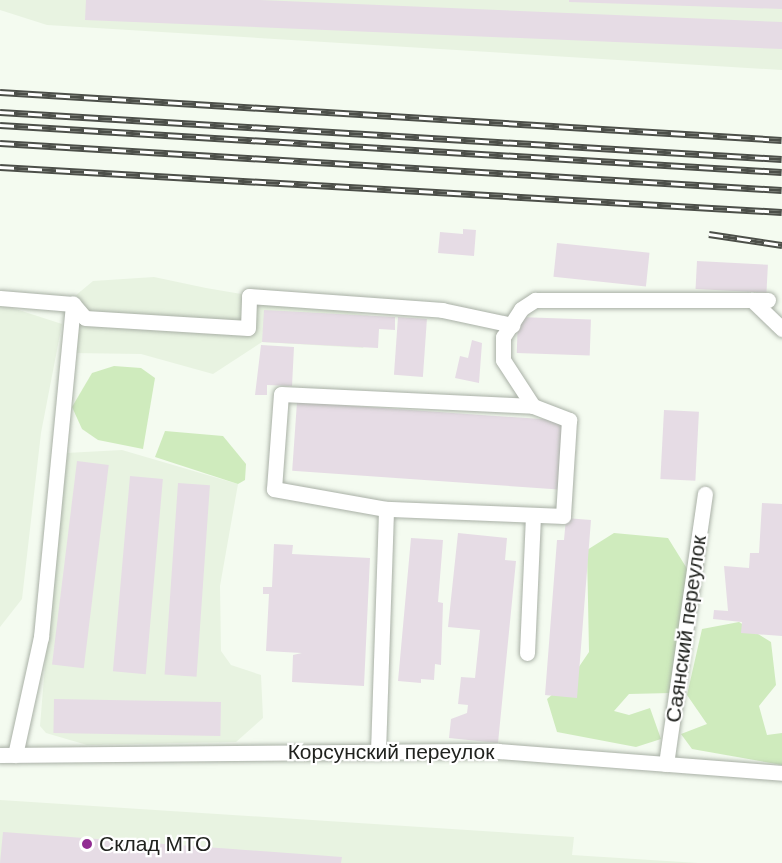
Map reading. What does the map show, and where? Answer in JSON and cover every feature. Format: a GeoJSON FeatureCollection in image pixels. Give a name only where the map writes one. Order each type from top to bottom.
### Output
{"type":"FeatureCollection","features":[{"type":"Feature","properties":{"kind":"street"},"geometry":{"type":"LineString","coordinates":[[0,298],[73,304],[85,318],[248,328],[249,296],[441,310],[512,325]]}},
{"type":"Feature","properties":{"kind":"street"},"geometry":{"type":"LineString","coordinates":[[533,406],[503,360],[503,337],[535,300],[554,297],[768,300]]}},
{"type":"Feature","properties":{"kind":"street"},"geometry":{"type":"LineString","coordinates":[[752,300],[782,329]]}},
{"type":"Feature","properties":{"kind":"street"},"geometry":{"type":"LineString","coordinates":[[7,755],[41,637],[73,304]]}},
{"type":"Feature","properties":{"kind":"street"},"geometry":{"type":"LineString","coordinates":[[281,394],[533,406],[569,420],[563,516],[386,509],[274,489],[281,394]]}},
{"type":"Feature","properties":{"kind":"street","name":"Саянский переулок"},"geometry":{"type":"LineString","coordinates":[[666,764],[705,494]]}},
{"type":"Feature","properties":{"kind":"street"},"geometry":{"type":"LineString","coordinates":[[378,752],[386,509]]}},
{"type":"Feature","properties":{"kind":"street"},"geometry":{"type":"LineString","coordinates":[[527,653],[533,515]]}},
{"type":"Feature","properties":{"kind":"street","name":"Корсунский переулок"},"geometry":{"type":"LineString","coordinates":[[7,755],[498,751],[782,773]]}},
{"type":"Feature","properties":{"kind":"shaded area"},"geometry":{"type":"Polygon","coordinates":[[[0,0],[782,0],[782,70],[47,25],[0,10],[0,0]]]}},
{"type":"Feature","properties":{"kind":"shaded area"},"geometry":{"type":"Polygon","coordinates":[[[154,277],[383,318],[363,348],[262,342],[213,374],[141,354],[72,353],[75,296],[93,281],[154,277]]]}},
{"type":"Feature","properties":{"kind":"shaded area"},"geometry":{"type":"Polygon","coordinates":[[[0,304],[62,324],[41,433],[22,599],[0,627],[0,304]]]}},
{"type":"Feature","properties":{"kind":"shaded area"},"geometry":{"type":"Polygon","coordinates":[[[122,450],[238,484],[220,586],[221,651],[231,665],[261,675],[263,718],[236,742],[87,745],[46,733],[40,726],[62,461],[66,453],[122,450]]]}},
{"type":"Feature","properties":{"kind":"shaded area"},"geometry":{"type":"Polygon","coordinates":[[[0,800],[574,837],[572,855],[698,863],[0,863],[0,800]]]}},
{"type":"Feature","properties":{"kind":"green space"},"geometry":{"type":"Polygon","coordinates":[[[114,366],[141,368],[155,378],[143,449],[98,440],[82,429],[72,407],[92,373],[114,366]]]}},
{"type":"Feature","properties":{"kind":"green space"},"geometry":{"type":"Polygon","coordinates":[[[165,431],[223,436],[246,464],[245,480],[238,484],[155,457],[165,431]]]}},
{"type":"Feature","properties":{"kind":"green space"},"geometry":{"type":"Polygon","coordinates":[[[614,533],[668,538],[686,567],[696,600],[671,693],[629,694],[614,711],[629,715],[650,708],[661,739],[636,747],[557,732],[547,699],[570,680],[589,652],[587,550],[614,533]]]}},
{"type":"Feature","properties":{"kind":"green space"},"geometry":{"type":"Polygon","coordinates":[[[739,622],[771,642],[776,685],[759,706],[767,735],[782,733],[782,765],[692,749],[681,734],[707,724],[687,695],[702,629],[739,622]]]}},
{"type":"Feature","properties":{"kind":"building"},"geometry":{"type":"Polygon","coordinates":[[[86,0],[260,0],[782,22],[782,49],[85,20],[86,0]]]}},
{"type":"Feature","properties":{"kind":"building"},"geometry":{"type":"Polygon","coordinates":[[[569,0],[782,0],[782,9],[569,2],[569,0]]]}},
{"type":"Feature","properties":{"kind":"building"},"geometry":{"type":"Polygon","coordinates":[[[463,229],[476,230],[474,256],[438,253],[440,232],[463,234],[463,229]]]}},
{"type":"Feature","properties":{"kind":"building"},"geometry":{"type":"Polygon","coordinates":[[[557,243],[649,253],[646,287],[553,277],[557,243]]]}},
{"type":"Feature","properties":{"kind":"building"},"geometry":{"type":"Polygon","coordinates":[[[697,261],[768,265],[766,293],[696,289],[697,261]]]}},
{"type":"Feature","properties":{"kind":"building"},"geometry":{"type":"Polygon","coordinates":[[[264,310],[395,317],[395,330],[379,329],[378,348],[262,342],[264,310]]]}},
{"type":"Feature","properties":{"kind":"building"},"geometry":{"type":"Polygon","coordinates":[[[398,317],[427,319],[423,377],[394,375],[398,317]]]}},
{"type":"Feature","properties":{"kind":"building"},"geometry":{"type":"Polygon","coordinates":[[[518,317],[591,320],[590,356],[517,353],[518,317]]]}},
{"type":"Feature","properties":{"kind":"building"},"geometry":{"type":"Polygon","coordinates":[[[472,340],[482,343],[479,383],[455,378],[460,356],[468,358],[472,340]]]}},
{"type":"Feature","properties":{"kind":"building"},"geometry":{"type":"Polygon","coordinates":[[[261,345],[294,347],[292,386],[267,385],[267,395],[255,395],[261,345]]]}},
{"type":"Feature","properties":{"kind":"building"},"geometry":{"type":"Polygon","coordinates":[[[297,402],[563,421],[559,489],[292,471],[297,402]]]}},
{"type":"Feature","properties":{"kind":"building"},"geometry":{"type":"Polygon","coordinates":[[[664,410],[699,412],[695,481],[660,479],[664,410]]]}},
{"type":"Feature","properties":{"kind":"building"},"geometry":{"type":"Polygon","coordinates":[[[77,461],[109,465],[84,668],[52,664],[77,461]]]}},
{"type":"Feature","properties":{"kind":"building"},"geometry":{"type":"Polygon","coordinates":[[[130,476],[163,479],[146,674],[113,671],[130,476]]]}},
{"type":"Feature","properties":{"kind":"building"},"geometry":{"type":"Polygon","coordinates":[[[178,483],[210,485],[197,677],[165,675],[178,483]]]}},
{"type":"Feature","properties":{"kind":"building"},"geometry":{"type":"Polygon","coordinates":[[[762,503],[782,504],[782,636],[741,633],[742,622],[713,619],[714,610],[728,611],[724,566],[749,568],[750,553],[759,553],[762,503]]]}},
{"type":"Feature","properties":{"kind":"building"},"geometry":{"type":"Polygon","coordinates":[[[566,518],[591,520],[577,698],[545,695],[557,540],[564,540],[566,518]]]}},
{"type":"Feature","properties":{"kind":"building"},"geometry":{"type":"Polygon","coordinates":[[[458,533],[507,538],[505,560],[516,561],[498,743],[449,738],[451,719],[467,713],[468,705],[458,704],[461,677],[475,678],[480,630],[448,627],[458,533]]]}},
{"type":"Feature","properties":{"kind":"building"},"geometry":{"type":"Polygon","coordinates":[[[411,538],[443,540],[438,602],[443,603],[441,665],[435,664],[434,680],[421,679],[421,683],[398,681],[411,538]]]}},
{"type":"Feature","properties":{"kind":"building"},"geometry":{"type":"Polygon","coordinates":[[[274,544],[293,545],[292,554],[370,558],[364,686],[292,682],[293,655],[302,653],[266,651],[269,594],[263,594],[263,587],[272,587],[274,544]]]}},
{"type":"Feature","properties":{"kind":"building"},"geometry":{"type":"Polygon","coordinates":[[[54,699],[221,702],[220,736],[53,733],[54,699]]]}},
{"type":"Feature","properties":{"kind":"building","name":"Склад МТО"},"geometry":{"type":"Polygon","coordinates":[[[3,832],[342,857],[341,863],[0,863],[3,832]]]}},
{"type":"Feature","properties":{"kind":"railway"},"geometry":{"type":"LineString","coordinates":[[0,92],[782,140]]}},
{"type":"Feature","properties":{"kind":"railway"},"geometry":{"type":"LineString","coordinates":[[0,112],[782,159]]}},
{"type":"Feature","properties":{"kind":"railway"},"geometry":{"type":"LineString","coordinates":[[0,125],[782,172]]}},
{"type":"Feature","properties":{"kind":"railway"},"geometry":{"type":"LineString","coordinates":[[0,143],[782,190]]}},
{"type":"Feature","properties":{"kind":"railway"},"geometry":{"type":"LineString","coordinates":[[0,167],[782,212]]}},
{"type":"Feature","properties":{"kind":"railway"},"geometry":{"type":"LineString","coordinates":[[709,234],[782,245]]}},
{"type":"Feature","properties":{"kind":"place","name":"Склад МТО"},"geometry":{"type":"Point","coordinates":[87,844]}}]}
